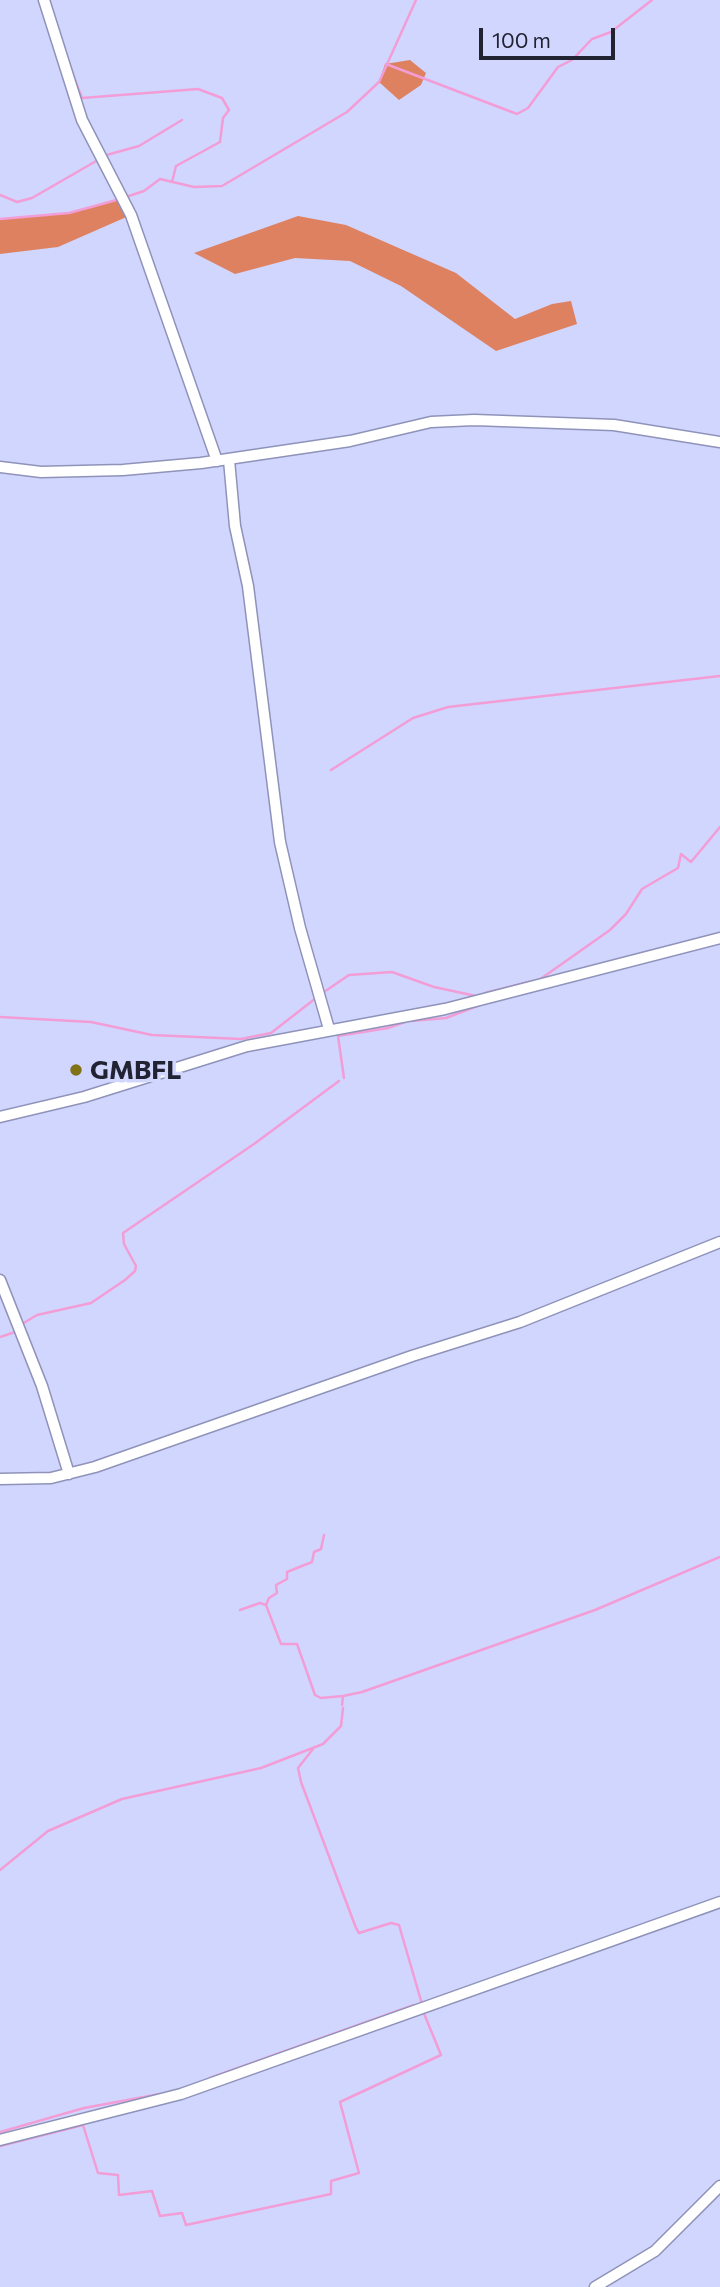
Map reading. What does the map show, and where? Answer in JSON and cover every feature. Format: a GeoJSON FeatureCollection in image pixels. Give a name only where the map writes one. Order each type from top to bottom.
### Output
{"type":"FeatureCollection","features":[{"type":"Feature","properties":{"kind":"street"},"geometry":{"type":"LineString","coordinates":[[44,0],[82,120],[131,215],[217,461]]}},
{"type":"Feature","properties":{"kind":"street"},"geometry":{"type":"LineString","coordinates":[[0,467],[41,472],[123,470],[229,460],[350,441],[430,422],[474,420],[614,425],[720,442]]}},
{"type":"Feature","properties":{"kind":"street"},"geometry":{"type":"LineString","coordinates":[[229,460],[235,526],[248,586],[262,720],[280,842],[300,928],[329,1029]]}},
{"type":"Feature","properties":{"kind":"street"},"geometry":{"type":"LineString","coordinates":[[0,1117],[84,1097],[247,1046],[445,1009],[720,938]]}},
{"type":"Feature","properties":{"kind":"street"},"geometry":{"type":"LineString","coordinates":[[0,1479],[51,1478],[69,1474],[520,1322],[720,1242]]}},
{"type":"Feature","properties":{"kind":"street"},"geometry":{"type":"LineString","coordinates":[[0,1280],[42,1386],[69,1474]]}},
{"type":"Feature","properties":{"kind":"street"},"geometry":{"type":"LineString","coordinates":[[0,2140],[181,2094],[720,1902]]}},
{"type":"Feature","properties":{"kind":"street"},"geometry":{"type":"LineString","coordinates":[[596,2287],[655,2251],[720,2186]]}},
{"type":"Feature","properties":{"kind":"shaded area"},"geometry":{"type":"Polygon","coordinates":[[[410,60],[426,73],[421,85],[399,100],[379,82],[385,64],[410,60]]]}},
{"type":"Feature","properties":{"kind":"shaded area"},"geometry":{"type":"Polygon","coordinates":[[[122,199],[131,215],[58,247],[0,254],[0,219],[69,213],[122,199]]]}},
{"type":"Feature","properties":{"kind":"shaded area"},"geometry":{"type":"Polygon","coordinates":[[[298,216],[346,225],[456,273],[515,319],[552,304],[571,301],[577,324],[496,351],[401,286],[350,261],[295,258],[235,274],[194,253],[298,216]]]}},
{"type":"Feature","properties":{"kind":"waterway"},"geometry":{"type":"LineString","coordinates":[[126,197],[144,191],[160,179],[194,187],[222,186],[347,112],[379,82],[416,0]]}},
{"type":"Feature","properties":{"kind":"waterway"},"geometry":{"type":"LineString","coordinates":[[386,64],[517,114],[528,108],[558,67],[572,60],[592,39],[611,32],[652,0]]}},
{"type":"Feature","properties":{"kind":"waterway"},"geometry":{"type":"LineString","coordinates":[[71,70],[82,98],[198,89],[222,98],[229,110],[223,118],[220,142],[176,166],[172,182]]}},
{"type":"Feature","properties":{"kind":"waterway"},"geometry":{"type":"LineString","coordinates":[[103,156],[139,146],[182,120]]}},
{"type":"Feature","properties":{"kind":"waterway"},"geometry":{"type":"LineString","coordinates":[[0,195],[17,202],[32,198],[98,160]]}},
{"type":"Feature","properties":{"kind":"waterway"},"geometry":{"type":"LineString","coordinates":[[0,219],[69,213],[120,199]]}},
{"type":"Feature","properties":{"kind":"waterway"},"geometry":{"type":"LineString","coordinates":[[331,770],[413,718],[448,707],[720,676]]}},
{"type":"Feature","properties":{"kind":"waterway"},"geometry":{"type":"LineString","coordinates":[[539,980],[610,930],[626,914],[642,889],[678,868],[681,854],[691,862],[720,827]]}},
{"type":"Feature","properties":{"kind":"waterway"},"geometry":{"type":"LineString","coordinates":[[321,994],[349,975],[392,972],[434,987],[476,996]]}},
{"type":"Feature","properties":{"kind":"waterway"},"geometry":{"type":"LineString","coordinates":[[485,993],[533,981]]}},
{"type":"Feature","properties":{"kind":"waterway"},"geometry":{"type":"LineString","coordinates":[[0,1017],[91,1022],[152,1035],[241,1039],[271,1033],[316,998]]}},
{"type":"Feature","properties":{"kind":"waterway"},"geometry":{"type":"LineString","coordinates":[[411,1021],[446,1018],[480,1005]]}},
{"type":"Feature","properties":{"kind":"waterway"},"geometry":{"type":"LineString","coordinates":[[344,1078],[338,1036],[388,1028],[405,1022]]}},
{"type":"Feature","properties":{"kind":"waterway"},"geometry":{"type":"LineString","coordinates":[[22,1324],[37,1315],[91,1303],[125,1280],[135,1271],[136,1266],[124,1244],[123,1233],[254,1144],[339,1081]]}},
{"type":"Feature","properties":{"kind":"waterway"},"geometry":{"type":"LineString","coordinates":[[0,1337],[15,1332]]}},
{"type":"Feature","properties":{"kind":"waterway"},"geometry":{"type":"LineString","coordinates":[[324,1535],[321,1549],[314,1552],[312,1562],[287,1572],[287,1579],[276,1585],[277,1593],[269,1598],[266,1605],[281,1644],[297,1644],[315,1695],[321,1698],[343,1696]]}},
{"type":"Feature","properties":{"kind":"waterway"},"geometry":{"type":"LineString","coordinates":[[342,1705],[343,1696],[362,1692],[595,1610],[720,1557]]}},
{"type":"Feature","properties":{"kind":"waterway"},"geometry":{"type":"LineString","coordinates":[[240,1610],[260,1603],[266,1605]]}},
{"type":"Feature","properties":{"kind":"waterway"},"geometry":{"type":"LineString","coordinates":[[0,1870],[48,1831],[122,1799],[261,1768],[323,1744],[341,1726],[343,1708]]}},
{"type":"Feature","properties":{"kind":"waterway"},"geometry":{"type":"LineString","coordinates":[[313,1749],[298,1768],[301,1782],[356,1928],[359,1933],[391,1923],[399,1925],[422,2004]]}},
{"type":"Feature","properties":{"kind":"waterway"},"geometry":{"type":"LineString","coordinates":[[210,2078],[414,2005]]}},
{"type":"Feature","properties":{"kind":"waterway"},"geometry":{"type":"LineString","coordinates":[[0,2146],[83,2125],[98,2173],[118,2175],[119,2195],[152,2191],[160,2216],[182,2213],[186,2225],[331,2194],[331,2181],[359,2173],[340,2102],[441,2055],[423,2011]]}},
{"type":"Feature","properties":{"kind":"waterway"},"geometry":{"type":"LineString","coordinates":[[0,2132],[84,2108],[160,2094]]}},
{"type":"Feature","properties":{"kind":"place","name":"GMBFL"},"geometry":{"type":"Point","coordinates":[76,1070]}}]}
